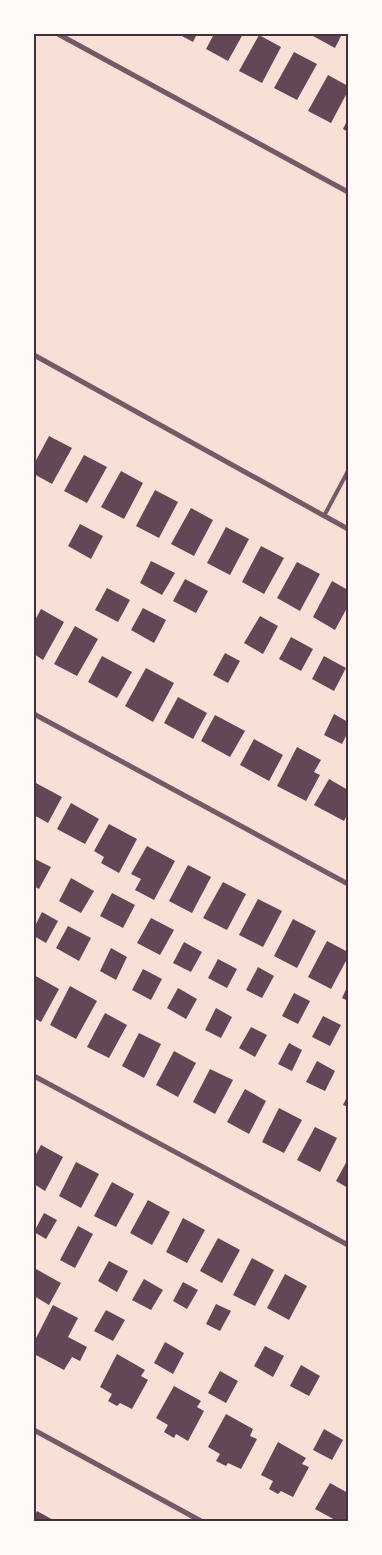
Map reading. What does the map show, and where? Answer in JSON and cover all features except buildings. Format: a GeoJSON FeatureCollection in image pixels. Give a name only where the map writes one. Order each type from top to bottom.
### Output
{"type":"FeatureCollection","features":[{"type":"Feature","properties":{"kind":"street"},"geometry":{"type":"LineString","coordinates":[[58,34],[348,192]]}},
{"type":"Feature","properties":{"kind":"street"},"geometry":{"type":"LineString","coordinates":[[34,355],[348,529]]}},
{"type":"Feature","properties":{"kind":"street"},"geometry":{"type":"LineString","coordinates":[[34,714],[348,884]]}},
{"type":"Feature","properties":{"kind":"street"},"geometry":{"type":"LineString","coordinates":[[34,1076],[348,1246]]}},
{"type":"Feature","properties":{"kind":"street"},"geometry":{"type":"LineString","coordinates":[[34,1430],[201,1521]]}},
{"type":"Feature","properties":{"kind":"lane"},"geometry":{"type":"LineString","coordinates":[[324,516],[348,471]]}}]}
